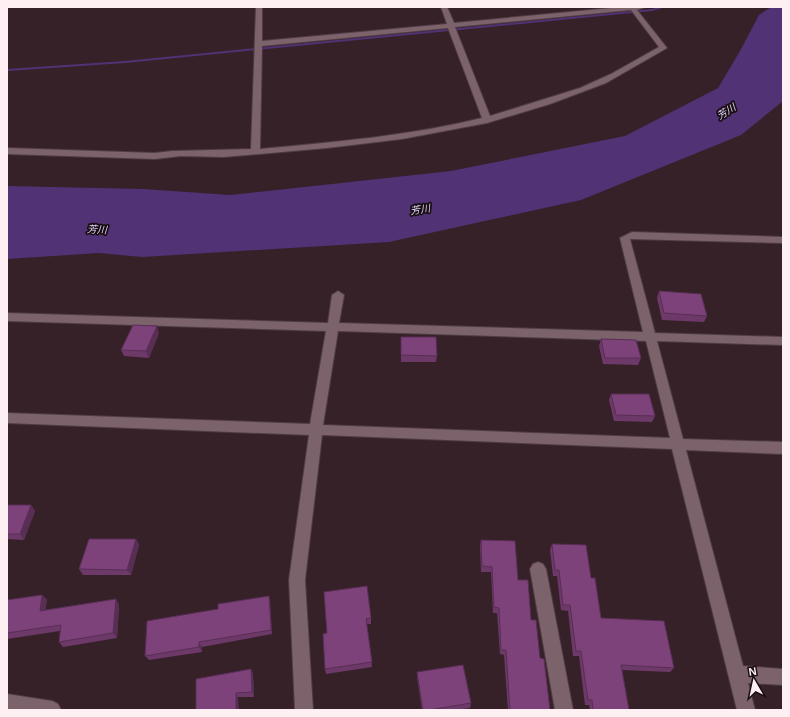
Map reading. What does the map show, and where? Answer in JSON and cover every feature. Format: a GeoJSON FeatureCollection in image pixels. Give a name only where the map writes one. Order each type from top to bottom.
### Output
{"type":"FeatureCollection","features":[{"type":"Feature","properties":{"kind":"street"},"geometry":{"type":"LineString","coordinates":[[254,152],[259,7]]}},
{"type":"Feature","properties":{"kind":"street"},"geometry":{"type":"LineString","coordinates":[[444,7],[487,120]]}},
{"type":"Feature","properties":{"kind":"street"},"geometry":{"type":"LineString","coordinates":[[258,47],[634,10],[643,7]]}},
{"type":"Feature","properties":{"kind":"street"},"geometry":{"type":"LineString","coordinates":[[7,151],[155,156],[169,153],[224,154],[335,145],[411,136],[487,120],[583,90],[624,71],[664,48],[634,10]]}},
{"type":"Feature","properties":{"kind":"street"},"geometry":{"type":"LineString","coordinates":[[746,710],[625,238],[632,235],[783,240]]}},
{"type":"Feature","properties":{"kind":"street"},"geometry":{"type":"LineString","coordinates":[[304,710],[297,580],[316,430],[338,294]]}},
{"type":"Feature","properties":{"kind":"street"},"geometry":{"type":"LineString","coordinates":[[7,317],[783,341]]}},
{"type":"Feature","properties":{"kind":"street"},"geometry":{"type":"LineString","coordinates":[[7,418],[783,448]]}},
{"type":"Feature","properties":{"kind":"street"},"geometry":{"type":"LineString","coordinates":[[538,569],[564,710]]}},
{"type":"Feature","properties":{"kind":"street"},"geometry":{"type":"LineString","coordinates":[[737,674],[783,677]]}},
{"type":"Feature","properties":{"kind":"street"},"geometry":{"type":"LineString","coordinates":[[7,703],[52,710]]}},
{"type":"Feature","properties":{"kind":"water","name":"芳川"},"geometry":{"type":"Polygon","coordinates":[[[771,7],[783,7],[783,101],[741,135],[581,200],[389,242],[142,257],[99,253],[7,259],[7,186],[143,189],[230,195],[451,171],[625,136],[718,88],[759,15],[771,7]]]}},
{"type":"Feature","properties":{"kind":"building"},"geometry":{"type":"Polygon","coordinates":[[[659,291],[701,294],[707,316],[664,313],[659,291]]]}},
{"type":"Feature","properties":{"kind":"building"},"geometry":{"type":"Polygon","coordinates":[[[133,325],[157,326],[146,351],[121,350],[133,325]]]}},
{"type":"Feature","properties":{"kind":"building"},"geometry":{"type":"Polygon","coordinates":[[[401,337],[436,337],[437,356],[401,355],[401,337]]]}},
{"type":"Feature","properties":{"kind":"building"},"geometry":{"type":"Polygon","coordinates":[[[601,339],[636,340],[641,358],[605,358],[601,339]]]}},
{"type":"Feature","properties":{"kind":"building"},"geometry":{"type":"Polygon","coordinates":[[[611,394],[649,394],[655,416],[616,415],[611,394]]]}},
{"type":"Feature","properties":{"kind":"building"},"geometry":{"type":"Polygon","coordinates":[[[7,505],[31,505],[20,534],[7,534],[7,505]]]}},
{"type":"Feature","properties":{"kind":"building"},"geometry":{"type":"Polygon","coordinates":[[[89,539],[136,539],[127,570],[79,569],[89,539]]]}},
{"type":"Feature","properties":{"kind":"building"},"geometry":{"type":"Polygon","coordinates":[[[481,540],[515,541],[518,580],[528,580],[531,620],[536,620],[540,658],[544,659],[550,710],[510,710],[506,650],[501,650],[499,608],[494,607],[492,567],[482,566],[481,540]]]}},
{"type":"Feature","properties":{"kind":"building"},"geometry":{"type":"Polygon","coordinates":[[[552,544],[586,545],[591,578],[595,578],[601,618],[664,621],[674,668],[621,665],[629,710],[593,710],[592,700],[588,700],[581,651],[576,651],[570,605],[563,605],[559,570],[555,570],[552,544]]]}},
{"type":"Feature","properties":{"kind":"building"},"geometry":{"type":"Polygon","coordinates":[[[367,586],[371,618],[366,619],[372,662],[325,669],[323,634],[327,633],[324,592],[367,586]]]}},
{"type":"Feature","properties":{"kind":"building"},"geometry":{"type":"Polygon","coordinates":[[[42,595],[40,611],[116,599],[113,633],[59,642],[61,625],[7,633],[7,600],[42,595]]]}},
{"type":"Feature","properties":{"kind":"building"},"geometry":{"type":"Polygon","coordinates":[[[269,596],[271,630],[199,642],[199,647],[145,656],[147,621],[218,609],[218,604],[269,596]]]}},
{"type":"Feature","properties":{"kind":"building"},"geometry":{"type":"Polygon","coordinates":[[[463,665],[471,703],[423,710],[417,672],[463,665]]]}},
{"type":"Feature","properties":{"kind":"building"},"geometry":{"type":"Polygon","coordinates":[[[251,669],[252,692],[236,693],[236,710],[196,710],[196,679],[251,669]]]}},
{"type":"Feature","properties":{"kind":"waterway"},"geometry":{"type":"LineString","coordinates":[[7,70],[125,62],[652,10],[664,7]]}}]}
